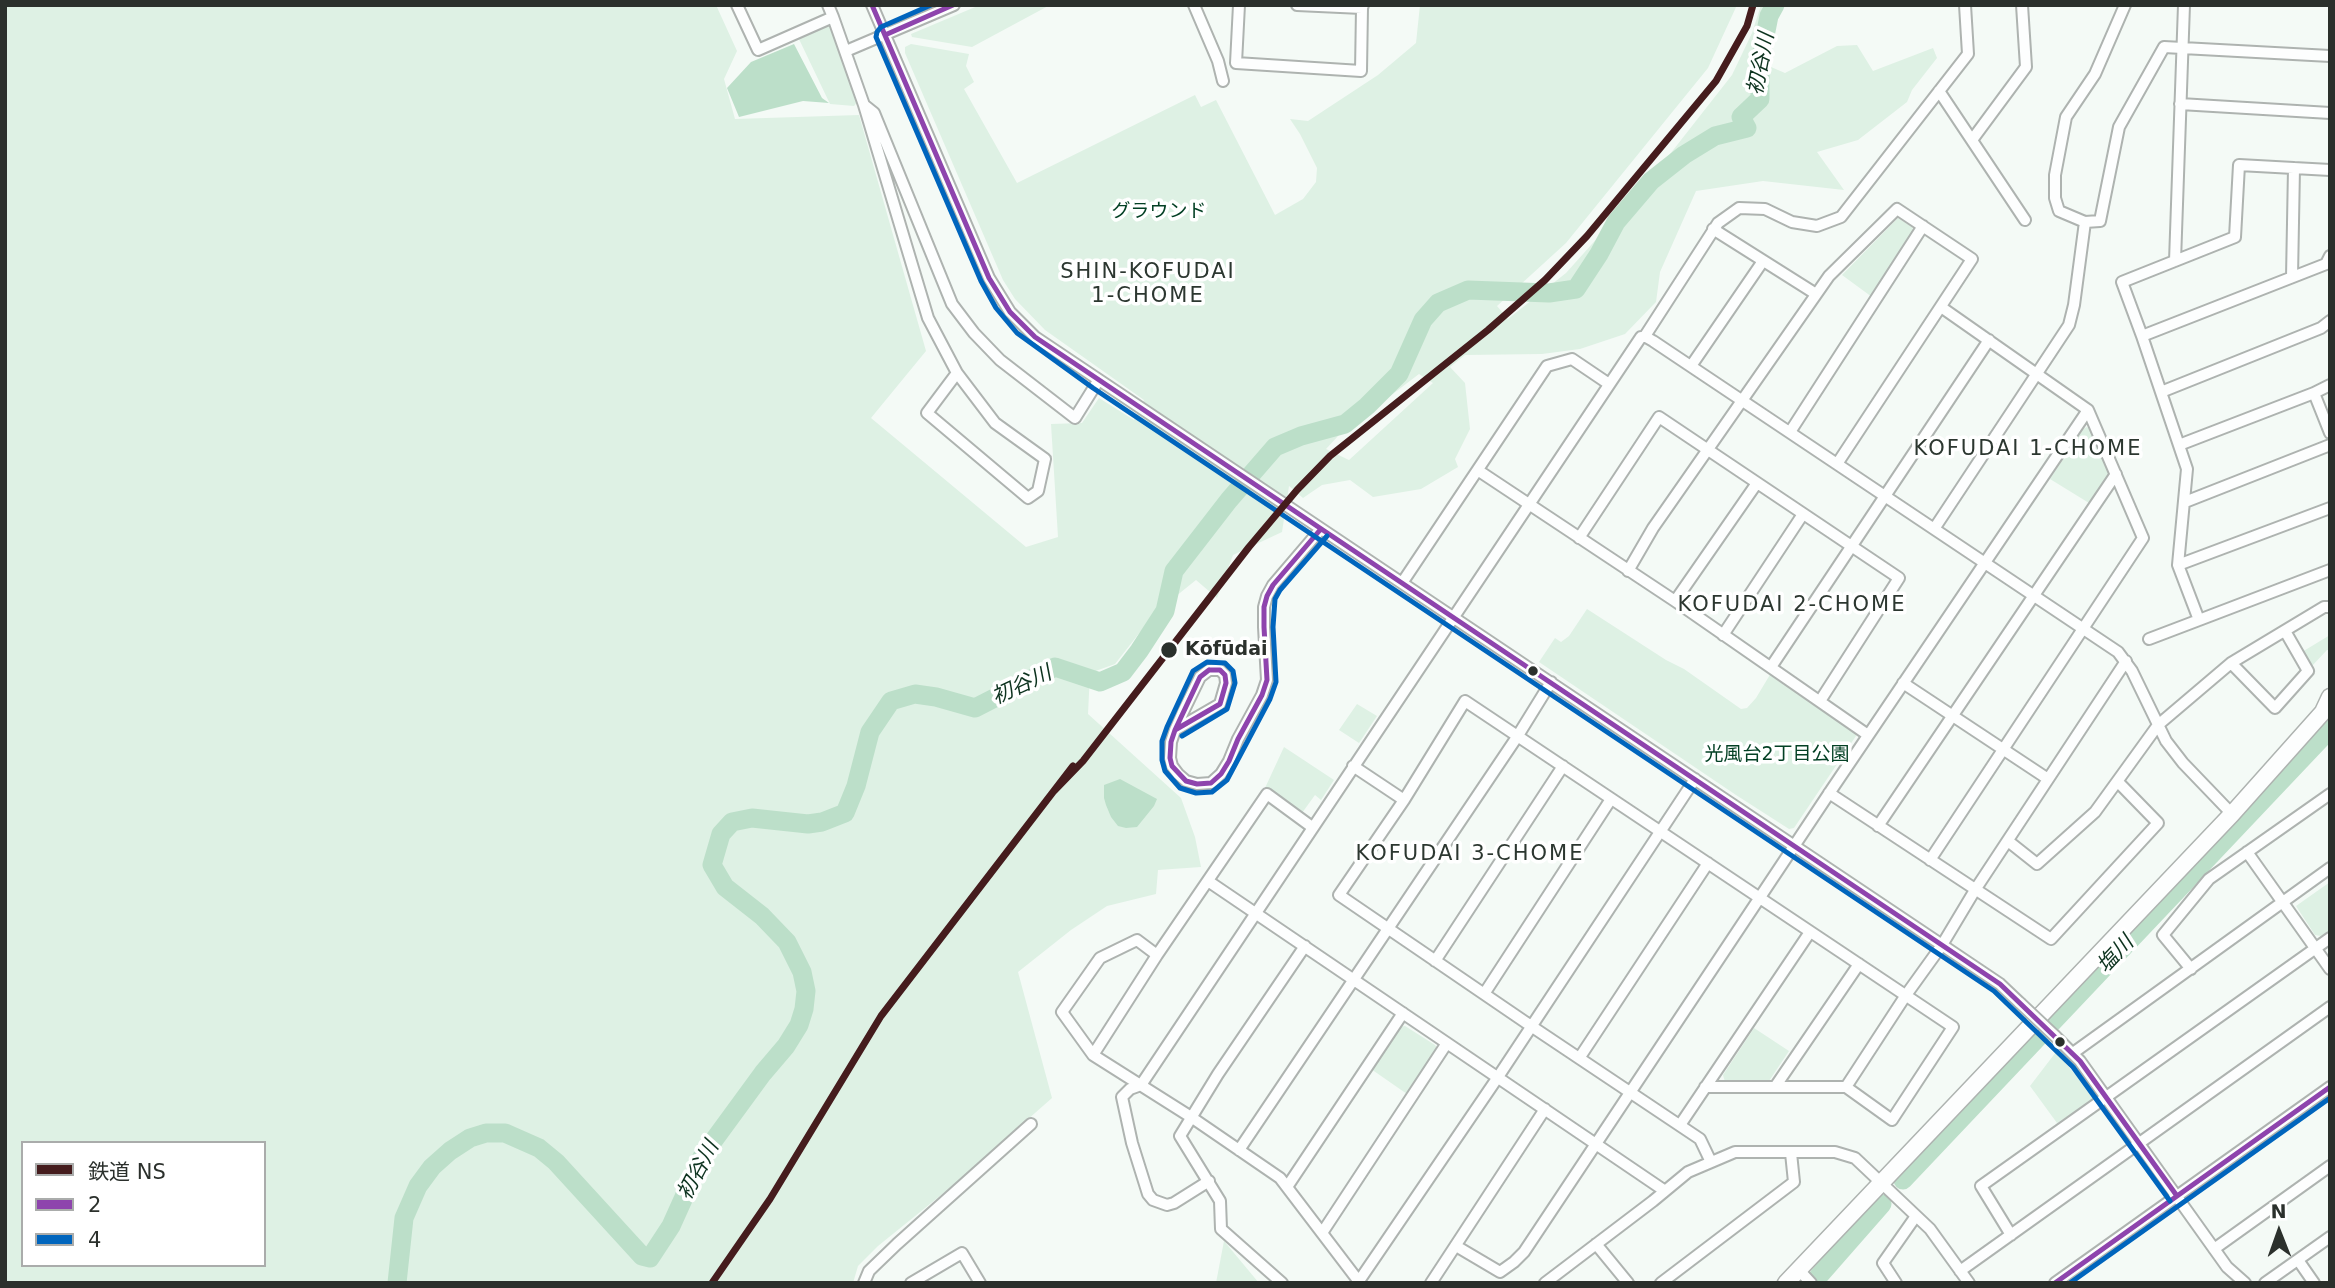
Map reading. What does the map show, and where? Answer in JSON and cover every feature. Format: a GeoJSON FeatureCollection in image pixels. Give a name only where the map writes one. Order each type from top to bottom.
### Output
{"type":"FeatureCollection","features":[{"type":"Feature","properties":{"kind":"highway"},"geometry":{"type":"LineString","coordinates":[[1786,1283],[2232,814],[2323,712],[2330,697]]}},
{"type":"Feature","properties":{"kind":"street"},"geometry":{"type":"LineString","coordinates":[[737,5],[758,50],[833,17]]}},
{"type":"Feature","properties":{"kind":"street"},"geometry":{"type":"LineString","coordinates":[[828,5],[864,105],[928,318],[957,373],[995,423],[1045,459],[1038,491],[1028,498],[927,413],[957,373]]}},
{"type":"Feature","properties":{"kind":"street"},"geometry":{"type":"LineString","coordinates":[[872,5],[994,289],[1010,312],[1034,337],[2000,984],[2073,1053],[2227,1267],[2245,1283]]}},
{"type":"Feature","properties":{"kind":"street"},"geometry":{"type":"LineString","coordinates":[[846,51],[954,5]]}},
{"type":"Feature","properties":{"kind":"street"},"geometry":{"type":"LineString","coordinates":[[1194,5],[1218,61],[1223,81]]}},
{"type":"Feature","properties":{"kind":"street"},"geometry":{"type":"LineString","coordinates":[[1238,5],[1236,63],[1361,71],[1362,7],[1297,5]]}},
{"type":"Feature","properties":{"kind":"street"},"geometry":{"type":"LineString","coordinates":[[1209,1181],[1174,1203],[1167,1205],[1153,1200],[1148,1194],[1132,1143],[1122,1097],[1130,1089],[1141,1085],[1608,384],[1639,339],[1645,336],[1713,229],[1739,208],[1765,209],[1792,222],[1817,226],[1841,217],[1968,54],[1965,5]]}},
{"type":"Feature","properties":{"kind":"street"},"geometry":{"type":"LineString","coordinates":[[1972,140],[2026,67],[2022,5]]}},
{"type":"Feature","properties":{"kind":"street"},"geometry":{"type":"LineString","coordinates":[[2125,5],[2095,74],[2066,117],[2055,175],[2055,198],[2059,211],[2085,222],[2100,221],[2119,127],[2164,47],[2330,56]]}},
{"type":"Feature","properties":{"kind":"street"},"geometry":{"type":"LineString","coordinates":[[2175,261],[2184,5]]}},
{"type":"Feature","properties":{"kind":"street"},"geometry":{"type":"LineString","coordinates":[[1939,91],[2025,220]]}},
{"type":"Feature","properties":{"kind":"street"},"geometry":{"type":"LineString","coordinates":[[2180,104],[2330,113]]}},
{"type":"Feature","properties":{"kind":"street"},"geometry":{"type":"LineString","coordinates":[[864,105],[874,113],[952,304],[974,333],[1000,360],[1075,418],[1098,381]]}},
{"type":"Feature","properties":{"kind":"street"},"geometry":{"type":"LineString","coordinates":[[2199,621],[2178,565],[2187,469],[2122,282],[2235,237],[2239,165],[2330,170]]}},
{"type":"Feature","properties":{"kind":"street"},"geometry":{"type":"LineString","coordinates":[[2292,277],[2294,168]]}},
{"type":"Feature","properties":{"kind":"street"},"geometry":{"type":"LineString","coordinates":[[1628,571],[1653,527],[1829,275],[1897,209],[1972,259],[1837,464]]}},
{"type":"Feature","properties":{"kind":"street"},"geometry":{"type":"LineString","coordinates":[[1934,528],[2069,325],[2085,222]]}},
{"type":"Feature","properties":{"kind":"street"},"geometry":{"type":"LineString","coordinates":[[1790,432],[1923,226]]}},
{"type":"Feature","properties":{"kind":"street"},"geometry":{"type":"LineString","coordinates":[[1713,229],[1816,294]]}},
{"type":"Feature","properties":{"kind":"street"},"geometry":{"type":"LineString","coordinates":[[1691,366],[1763,261]]}},
{"type":"Feature","properties":{"kind":"street"},"geometry":{"type":"LineString","coordinates":[[2142,336],[2328,262]]}},
{"type":"Feature","properties":{"kind":"street"},"geometry":{"type":"LineString","coordinates":[[1930,860],[2143,538],[2088,410],[1941,307]]}},
{"type":"Feature","properties":{"kind":"street"},"geometry":{"type":"LineString","coordinates":[[2161,392],[2321,328],[2330,321]]}},
{"type":"Feature","properties":{"kind":"street"},"geometry":{"type":"LineString","coordinates":[[1645,336],[2118,652],[2132,671],[2175,753],[2232,814]]}},
{"type":"Feature","properties":{"kind":"street"},"geometry":{"type":"LineString","coordinates":[[1771,667],[1989,340]]}},
{"type":"Feature","properties":{"kind":"street"},"geometry":{"type":"LineString","coordinates":[[1402,583],[1547,366],[1572,359],[1608,384]]}},
{"type":"Feature","properties":{"kind":"street"},"geometry":{"type":"LineString","coordinates":[[2179,445],[2330,385]]}},
{"type":"Feature","properties":{"kind":"street"},"geometry":{"type":"LineString","coordinates":[[2314,393],[2330,433]]}},
{"type":"Feature","properties":{"kind":"street"},"geometry":{"type":"LineString","coordinates":[[1455,1246],[1500,1272],[1524,1252],[1868,734],[2088,410]]}},
{"type":"Feature","properties":{"kind":"street"},"geometry":{"type":"LineString","coordinates":[[1578,538],[1659,417],[1899,578],[1820,701]]}},
{"type":"Feature","properties":{"kind":"street"},"geometry":{"type":"LineString","coordinates":[[2185,502],[2330,445]]}},
{"type":"Feature","properties":{"kind":"street"},"geometry":{"type":"LineString","coordinates":[[1479,471],[1868,734]]}},
{"type":"Feature","properties":{"kind":"street"},"geometry":{"type":"LineString","coordinates":[[1878,826],[2116,474]]}},
{"type":"Feature","properties":{"kind":"street"},"geometry":{"type":"LineString","coordinates":[[1675,601],[1757,483]]}},
{"type":"Feature","properties":{"kind":"street"},"geometry":{"type":"LineString","coordinates":[[2178,565],[2330,508]]}},
{"type":"Feature","properties":{"kind":"street"},"geometry":{"type":"LineString","coordinates":[[1723,635],[1803,514]]}},
{"type":"Feature","properties":{"kind":"street"},"geometry":{"type":"LineString","coordinates":[[1175,730],[1220,704],[1226,683],[1225,675],[1220,670],[1209,670],[1200,677],[1175,730],[1171,742],[1172,766],[1186,781],[1197,784],[1211,783],[1229,761],[1267,680],[1264,628],[1266,596],[1321,530]]}},
{"type":"Feature","properties":{"kind":"street"},"geometry":{"type":"LineString","coordinates":[[2149,639],[2330,570]]}},
{"type":"Feature","properties":{"kind":"street"},"geometry":{"type":"LineString","coordinates":[[2008,841],[2037,864],[2095,813],[2158,725],[2231,663],[2324,607],[2330,607]]}},
{"type":"Feature","properties":{"kind":"street"},"geometry":{"type":"LineString","coordinates":[[2231,663],[2275,708],[2308,671],[2285,631]]}},
{"type":"Feature","properties":{"kind":"street"},"geometry":{"type":"LineString","coordinates":[[1846,1087],[1942,945],[1975,890],[2126,661]]}},
{"type":"Feature","properties":{"kind":"street"},"geometry":{"type":"LineString","coordinates":[[1239,1150],[1517,737],[1550,682]]}},
{"type":"Feature","properties":{"kind":"street"},"geometry":{"type":"LineString","coordinates":[[1903,683],[2048,779]]}},
{"type":"Feature","properties":{"kind":"street"},"geometry":{"type":"LineString","coordinates":[[1705,1087],[1846,1087],[1892,1120],[1953,1027],[1465,701],[1404,800],[1339,895],[1700,1139],[1711,1162]]}},
{"type":"Feature","properties":{"kind":"street"},"geometry":{"type":"LineString","coordinates":[[1353,766],[1404,800]]}},
{"type":"Feature","properties":{"kind":"street"},"geometry":{"type":"LineString","coordinates":[[1435,961],[1563,766]]}},
{"type":"Feature","properties":{"kind":"street"},"geometry":{"type":"LineString","coordinates":[[1157,955],[1137,940],[1100,958],[1062,1012],[1093,1055],[1280,1178],[1359,1282],[1695,779]]}},
{"type":"Feature","properties":{"kind":"street"},"geometry":{"type":"LineString","coordinates":[[1829,793],[2051,939],[2158,823],[2118,782]]}},
{"type":"Feature","properties":{"kind":"street"},"geometry":{"type":"LineString","coordinates":[[1093,1055],[1157,955],[1267,794],[1312,827]]}},
{"type":"Feature","properties":{"kind":"street"},"geometry":{"type":"LineString","coordinates":[[2190,969],[2163,935],[2209,879],[2330,794]]}},
{"type":"Feature","properties":{"kind":"street"},"geometry":{"type":"LineString","coordinates":[[1484,994],[1611,799]]}},
{"type":"Feature","properties":{"kind":"street"},"geometry":{"type":"LineString","coordinates":[[2247,852],[2330,969]]}},
{"type":"Feature","properties":{"kind":"street"},"geometry":{"type":"LineString","coordinates":[[1580,1058],[1708,863]]}},
{"type":"Feature","properties":{"kind":"street"},"geometry":{"type":"LineString","coordinates":[[2073,1053],[2330,869]]}},
{"type":"Feature","properties":{"kind":"street"},"geometry":{"type":"LineString","coordinates":[[1208,881],[1665,1191]]}},
{"type":"Feature","properties":{"kind":"street"},"geometry":{"type":"LineString","coordinates":[[1680,1125],[1810,932]]}},
{"type":"Feature","properties":{"kind":"street"},"geometry":{"type":"LineString","coordinates":[[2011,1235],[1981,1186],[2330,938]]}},
{"type":"Feature","properties":{"kind":"street"},"geometry":{"type":"LineString","coordinates":[[1282,1283],[1221,1229],[1220,1201],[1180,1136],[1305,946]]}},
{"type":"Feature","properties":{"kind":"street"},"geometry":{"type":"LineString","coordinates":[[1775,1087],[1859,964]]}},
{"type":"Feature","properties":{"kind":"street"},"geometry":{"type":"LineString","coordinates":[[1960,1271],[2330,1007]]}},
{"type":"Feature","properties":{"kind":"street"},"geometry":{"type":"LineString","coordinates":[[1287,1187],[1403,1013]]}},
{"type":"Feature","properties":{"kind":"street"},"geometry":{"type":"LineString","coordinates":[[1322,1233],[1447,1043]]}},
{"type":"Feature","properties":{"kind":"street"},"geometry":{"type":"LineString","coordinates":[[2055,1283],[2330,1087]]}},
{"type":"Feature","properties":{"kind":"street"},"geometry":{"type":"LineString","coordinates":[[1431,1283],[1545,1109]]}},
{"type":"Feature","properties":{"kind":"street"},"geometry":{"type":"LineString","coordinates":[[864,1283],[869,1271],[1031,1124]]}},
{"type":"Feature","properties":{"kind":"street"},"geometry":{"type":"LineString","coordinates":[[1545,1283],[1688,1171],[1735,1152],[1835,1152],[1855,1158],[1930,1229],[1969,1283]]}},
{"type":"Feature","properties":{"kind":"street"},"geometry":{"type":"LineString","coordinates":[[1661,1283],[1794,1182],[1791,1153]]}},
{"type":"Feature","properties":{"kind":"street"},"geometry":{"type":"LineString","coordinates":[[2214,1249],[2330,1166]]}},
{"type":"Feature","properties":{"kind":"street"},"geometry":{"type":"LineString","coordinates":[[1896,1283],[1883,1263],[1916,1216]]}},
{"type":"Feature","properties":{"kind":"street"},"geometry":{"type":"LineString","coordinates":[[2265,1283],[2330,1237]]}},
{"type":"Feature","properties":{"kind":"street"},"geometry":{"type":"LineString","coordinates":[[1596,1244],[1628,1283]]}},
{"type":"Feature","properties":{"kind":"street"},"geometry":{"type":"LineString","coordinates":[[916,1281],[962,1253],[980,1283]]}},
{"type":"Feature","properties":{"kind":"street"},"geometry":{"type":"LineString","coordinates":[[2298,1260],[2314,1283]]}},
{"type":"Feature","properties":{"kind":"street"},"geometry":{"type":"LineString","coordinates":[[1798,1269],[1811,1283]]}},
{"type":"Feature","properties":{"kind":"green space","name":"グラウンド"},"geometry":{"type":"Polygon","coordinates":[[[5,5],[716,5],[737,51],[724,79],[735,119],[859,115],[926,351],[871,418],[1026,547],[1058,537],[1051,424],[1082,423],[1099,398],[1134,420],[1144,400],[1045,330],[1015,299],[1003,280],[905,53],[905,47],[911,44],[969,54],[966,66],[974,82],[964,89],[1017,183],[1195,95],[1201,107],[1216,100],[1275,215],[1303,199],[1316,182],[1317,168],[1290,119],[1308,121],[1378,75],[1416,43],[1420,5],[1737,5],[1708,68],[1566,243],[1497,306],[1508,319],[1566,273],[1652,177],[1732,75],[1752,33],[1761,5],[1779,5],[1767,43],[1771,67],[1785,73],[1837,46],[1857,45],[1873,71],[1933,48],[1937,58],[1912,90],[1907,102],[1858,140],[1817,152],[1844,190],[1763,181],[1696,191],[1660,272],[1656,302],[1625,334],[1580,349],[1542,354],[1465,355],[1450,367],[1465,383],[1470,429],[1455,459],[1458,467],[1421,489],[1373,497],[1350,480],[1322,485],[1303,498],[1289,486],[1282,532],[1233,555],[1217,598],[1196,580],[1155,613],[1115,664],[1090,673],[1088,714],[1181,798],[1195,837],[1201,867],[1158,870],[1156,894],[1107,906],[1071,930],[1018,972],[1052,1098],[951,1187],[878,1246],[858,1266],[853,1283],[5,1283],[5,5]],[[1419,374],[1339,435],[1326,449],[1349,460],[1433,383],[1419,374]]]}},
{"type":"Feature","properties":{"kind":"green space"},"geometry":{"type":"Polygon","coordinates":[[[980,5],[1050,5],[972,47],[912,37],[911,34],[980,5]]]}},
{"type":"Feature","properties":{"kind":"green space"},"geometry":{"type":"Polygon","coordinates":[[[826,25],[833,28],[859,100],[854,106],[830,104],[798,37],[826,25]]]}},
{"type":"Feature","properties":{"kind":"green space"},"geometry":{"type":"Polygon","coordinates":[[[1898,218],[1914,231],[1872,297],[1842,275],[1898,218]]]}},
{"type":"Feature","properties":{"kind":"green space"},"geometry":{"type":"Polygon","coordinates":[[[2087,427],[2110,473],[2089,503],[2050,479],[2087,427]]]}},
{"type":"Feature","properties":{"kind":"green space","name":"光風台2丁目公園"},"geometry":{"type":"Polygon","coordinates":[[[1587,609],[1684,669],[1741,709],[1747,708],[1756,698],[1771,673],[1858,733],[1794,828],[1789,829],[1736,795],[1539,662],[1555,638],[1561,642],[1569,636],[1587,609]]]}},
{"type":"Feature","properties":{"kind":"green space"},"geometry":{"type":"Polygon","coordinates":[[[2330,635],[2330,650],[2311,667],[2302,652],[2330,635]]]}},
{"type":"Feature","properties":{"kind":"green space"},"geometry":{"type":"Polygon","coordinates":[[[1357,704],[1377,716],[1359,743],[1339,730],[1357,704]]]}},
{"type":"Feature","properties":{"kind":"green space"},"geometry":{"type":"Polygon","coordinates":[[[1284,747],[1334,780],[1321,800],[1315,795],[1302,813],[1265,788],[1284,747]]]}},
{"type":"Feature","properties":{"kind":"green space"},"geometry":{"type":"Polygon","coordinates":[[[2330,882],[2330,930],[2321,936],[2315,935],[2296,906],[2330,882]]]}},
{"type":"Feature","properties":{"kind":"green space"},"geometry":{"type":"Polygon","coordinates":[[[1405,1026],[1435,1045],[1438,1050],[1411,1093],[1407,1094],[1371,1069],[1400,1027],[1405,1026]]]}},
{"type":"Feature","properties":{"kind":"green space"},"geometry":{"type":"Polygon","coordinates":[[[1754,1028],[1789,1051],[1769,1081],[1725,1082],[1723,1075],[1754,1028]]]}},
{"type":"Feature","properties":{"kind":"green space"},"geometry":{"type":"Polygon","coordinates":[[[2056,1052],[2091,1093],[2093,1100],[2057,1123],[2030,1086],[2056,1052]]]}},
{"type":"Feature","properties":{"kind":"green space"},"geometry":{"type":"Polygon","coordinates":[[[1224,1241],[1259,1283],[1216,1283],[1224,1241]]]}},
{"type":"Feature","properties":{"kind":"shaded area"},"geometry":{"type":"Polygon","coordinates":[[[794,44],[822,98],[829,103],[803,101],[739,117],[727,88],[751,62],[794,44]]]}},
{"type":"Feature","properties":{"kind":"shaded area"},"geometry":{"type":"Polygon","coordinates":[[[1120,779],[1157,799],[1137,827],[1118,826],[1106,805],[1104,785],[1120,779]]]}},
{"type":"Feature","properties":{"kind":"waterway","name":"初谷川"},"geometry":{"type":"LineString","coordinates":[[397,1283],[404,1218],[418,1186],[432,1167],[450,1151],[470,1138],[486,1133],[505,1133],[539,1148],[556,1162],[642,1256],[650,1258],[671,1226],[703,1155],[786,1046],[799,1025],[804,1009],[806,991],[802,972],[787,942],[762,916],[725,887],[712,865],[721,834],[732,822],[752,818],[808,824],[845,813],[856,786],[870,732],[891,701],[915,694],[975,708],[1055,667],[1100,682],[1123,672],[1165,611],[1174,571],[1229,500],[1275,447],[1301,436],[1345,424],[1367,406],[1399,374],[1423,320],[1438,303],[1468,290],[1549,293],[1576,289],[1616,222],[1651,181],[1684,155],[1715,136],[1747,128],[1741,117],[1760,99],[1760,61],[1769,16],[1775,5]]}},
{"type":"Feature","properties":{"kind":"waterway","name":"塩川"},"geometry":{"type":"LineString","coordinates":[[1903,1180],[2330,729]]}},
{"type":"Feature","properties":{"kind":"waterway","name":"塩川"},"geometry":{"type":"LineString","coordinates":[[1818,1277],[1882,1204]]}},
{"type":"Feature","properties":{"kind":"rail line","name":"NS"},"geometry":{"type":"LineString","coordinates":[[1054,791],[1083,761],[1249,547],[1297,490],[1330,456],[1488,330],[1545,280],[1587,236],[1716,81],[1747,26],[1753,5]]}},
{"type":"Feature","properties":{"kind":"rail line","name":"NS"},"geometry":{"type":"LineString","coordinates":[[712,1283],[770,1199],[881,1016],[1073,766]]}},
{"type":"Feature","properties":{"kind":"transit line","name":"2"},"geometry":{"type":"LineString","coordinates":[[872,5],[989,278],[1010,312],[1035,337],[2000,984],[2080,1061],[2177,1196]]}},
{"type":"Feature","properties":{"kind":"transit line","name":"4"},"geometry":{"type":"LineString","coordinates":[[931,5],[881,27],[876,37],[981,281],[996,308],[1017,333],[1093,388],[1994,991],[2073,1067],[2170,1201]]}},
{"type":"Feature","properties":{"kind":"transit line","name":"2"},"geometry":{"type":"LineString","coordinates":[[885,35],[953,5]]}},
{"type":"Feature","properties":{"kind":"transit line","name":"2"},"geometry":{"type":"LineString","coordinates":[[1175,730],[1171,742],[1172,766],[1186,781],[1197,784],[1211,783],[1229,761],[1267,680],[1264,627],[1267,596],[1273,585],[1320,530]]}},
{"type":"Feature","properties":{"kind":"transit line","name":"4"},"geometry":{"type":"LineString","coordinates":[[1167,727],[1162,741],[1162,760],[1165,771],[1180,788],[1196,793],[1212,792],[1227,780],[1270,699],[1276,682],[1273,627],[1275,599],[1327,536]]}},
{"type":"Feature","properties":{"kind":"transit line","name":"4"},"geometry":{"type":"LineString","coordinates":[[1167,727],[1193,671],[1207,662],[1225,663],[1233,671],[1235,683],[1227,709],[1182,736]]}},
{"type":"Feature","properties":{"kind":"transit line","name":"2"},"geometry":{"type":"LineString","coordinates":[[1209,670],[1220,670],[1225,675],[1226,683],[1220,704],[1175,730],[1200,677],[1209,670]]}},
{"type":"Feature","properties":{"kind":"transit line","name":"2"},"geometry":{"type":"LineString","coordinates":[[2055,1283],[2330,1087]]}},
{"type":"Feature","properties":{"kind":"transit line","name":"4"},"geometry":{"type":"LineString","coordinates":[[2070,1283],[2330,1098]]}},
{"type":"Feature","properties":{"kind":"place","name":"Kōfūdai"},"geometry":{"type":"Point","coordinates":[1169,650]}},
{"type":"Feature","properties":{"kind":"district","name":"SHIN-KOFUDAI 1-CHOME"},"geometry":{"type":"Point","coordinates":[1148,285]}},
{"type":"Feature","properties":{"kind":"district","name":"KOFUDAI 1-CHOME"},"geometry":{"type":"Point","coordinates":[2028,450]}},
{"type":"Feature","properties":{"kind":"district","name":"KOFUDAI 2-CHOME"},"geometry":{"type":"Point","coordinates":[1792,606]}},
{"type":"Feature","properties":{"kind":"district","name":"KOFUDAI 3-CHOME"},"geometry":{"type":"Point","coordinates":[1470,855]}}]}
